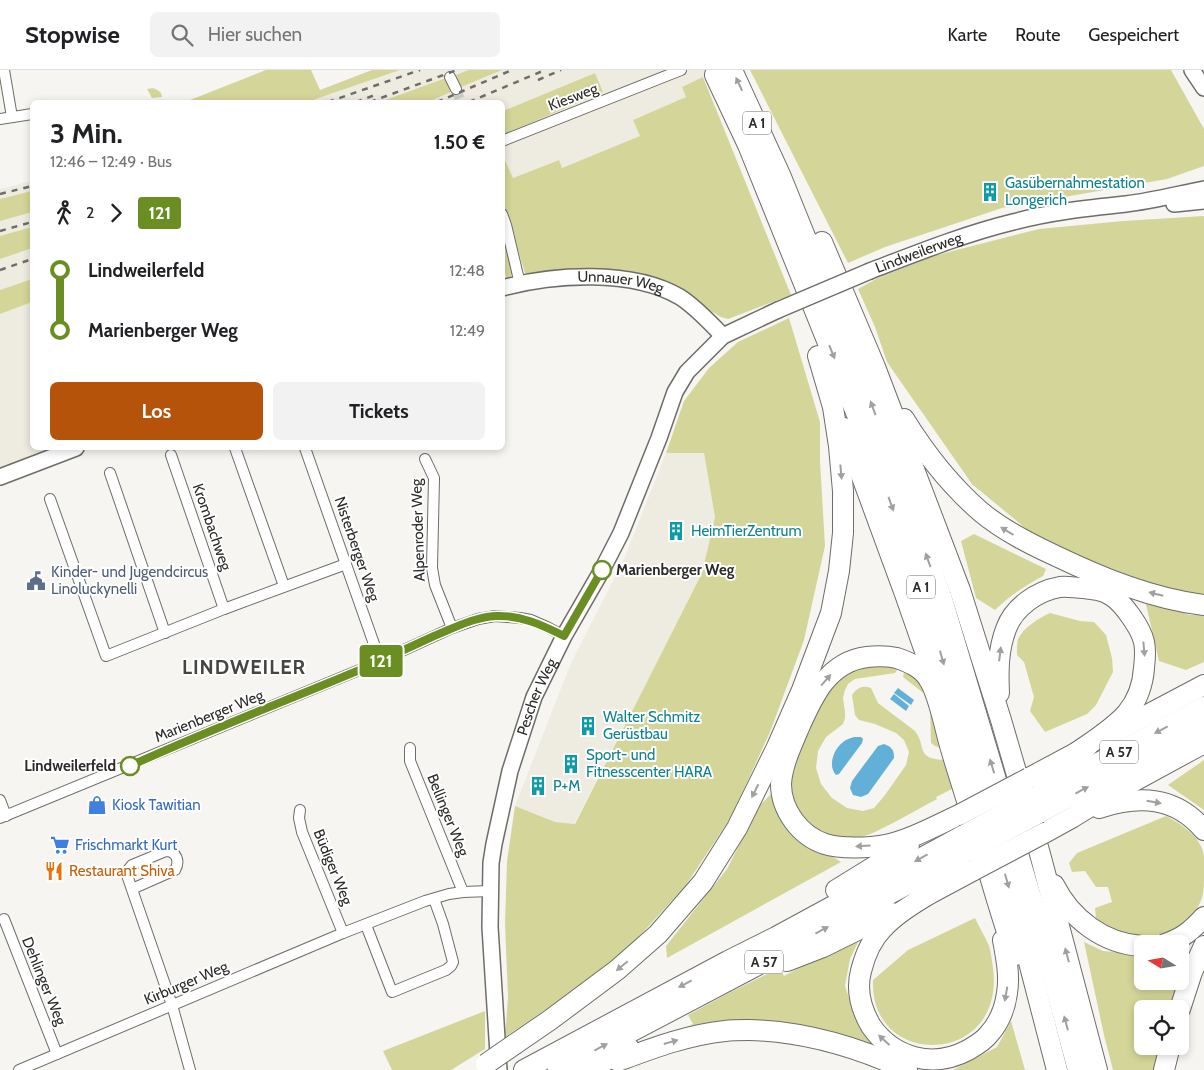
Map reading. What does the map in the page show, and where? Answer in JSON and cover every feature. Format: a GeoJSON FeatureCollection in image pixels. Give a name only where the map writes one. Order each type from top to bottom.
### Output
{"type":"FeatureCollection","features":[{"type":"Feature","properties":{"kind":"highway","name":"A 1"},"geometry":{"type":"LineString","coordinates":[[723,72],[748,145],[866,437],[927,605],[1017,916],[1057,1070]]}},
{"type":"Feature","properties":{"kind":"highway","name":"A 1"},"geometry":{"type":"LineString","coordinates":[[723,72],[781,176],[867,390],[942,599],[1036,914],[1078,1070]]}},
{"type":"Feature","properties":{"kind":"highway"},"geometry":{"type":"LineString","coordinates":[[748,145],[756,186],[905,594],[940,698],[965,793],[971,849],[1003,936],[1008,979],[1007,993],[1001,1016],[989,1035],[974,1047],[958,1056],[938,1060],[916,1058],[900,1052],[887,1044],[877,1034],[867,1019],[859,993],[864,960],[872,943],[883,928],[899,914],[929,894],[971,849],[1029,778],[1204,685]]}},
{"type":"Feature","properties":{"kind":"highway"},"geometry":{"type":"LineString","coordinates":[[781,176],[822,242],[875,367],[960,590],[1001,720],[1040,854],[1097,1070]]}},
{"type":"Feature","properties":{"kind":"highway"},"geometry":{"type":"LineString","coordinates":[[487,1068],[515,1044],[617,970],[658,934],[703,882],[737,828],[777,747],[802,690],[831,613],[839,571],[843,533],[843,491],[839,446],[833,407],[818,356]]}},
{"type":"Feature","properties":{"kind":"highway"},"geometry":{"type":"LineString","coordinates":[[875,367],[896,406],[923,448],[945,476],[980,511],[1000,527],[1026,542],[1102,576],[1151,593],[1204,605]]}},
{"type":"Feature","properties":{"kind":"highway"},"geometry":{"type":"LineString","coordinates":[[1001,720],[998,677],[999,651],[1006,628],[1015,613],[1028,600],[1043,592],[1062,587],[1096,589],[1112,596],[1137,625],[1144,640],[1146,655],[1143,680],[1136,699],[1128,712],[1115,725],[1076,753]]}},
{"type":"Feature","properties":{"kind":"highway"},"geometry":{"type":"LineString","coordinates":[[965,793],[936,694],[929,678],[908,662],[890,657],[876,656],[859,658],[843,665],[830,675],[819,688],[788,753],[781,785],[785,805],[792,819],[800,829],[812,838],[826,844],[843,847],[884,846],[901,841],[971,849]]}},
{"type":"Feature","properties":{"kind":"highway","name":"A 57"},"geometry":{"type":"LineString","coordinates":[[1039,814],[1204,707]]}},
{"type":"Feature","properties":{"kind":"highway","name":"A 57"},"geometry":{"type":"LineString","coordinates":[[558,1070],[743,973],[1204,724]]}},
{"type":"Feature","properties":{"kind":"highway"},"geometry":{"type":"LineString","coordinates":[[1073,817],[1112,793],[1204,743]]}},
{"type":"Feature","properties":{"kind":"highway"},"geometry":{"type":"LineString","coordinates":[[1039,814],[1073,817],[1115,803],[1139,799],[1170,805],[1184,812],[1204,830]]}},
{"type":"Feature","properties":{"kind":"highway"},"geometry":{"type":"LineString","coordinates":[[971,849],[1004,926],[1050,1044]]}},
{"type":"Feature","properties":{"kind":"highway","name":"A 57"},"geometry":{"type":"LineString","coordinates":[[524,1070],[776,937],[971,849]]}},
{"type":"Feature","properties":{"kind":"highway"},"geometry":{"type":"LineString","coordinates":[[1040,854],[1064,903],[1087,926],[1116,942],[1134,946]]}},
{"type":"Feature","properties":{"kind":"highway"},"geometry":{"type":"LineString","coordinates":[[588,1070],[649,1037],[691,1008],[760,971],[823,947],[929,894]]}},
{"type":"Feature","properties":{"kind":"highway"},"geometry":{"type":"LineString","coordinates":[[1185,935],[1204,917]]}},
{"type":"Feature","properties":{"kind":"highway"},"geometry":{"type":"LineString","coordinates":[[1183,1000],[1192,972],[1204,946]]}},
{"type":"Feature","properties":{"kind":"highway"},"geometry":{"type":"LineString","coordinates":[[593,1070],[669,1042],[727,1030],[764,1030],[800,1035],[863,1052],[907,1070]]}},
{"type":"Feature","properties":{"kind":"highway"},"geometry":{"type":"LineString","coordinates":[[1164,1070],[1168,1055]]}},
{"type":"Feature","properties":{"kind":"street"},"geometry":{"type":"LineString","coordinates":[[4,70],[12,117]]}},
{"type":"Feature","properties":{"kind":"street","name":"Kiesweg"},"geometry":{"type":"LineString","coordinates":[[505,140],[681,70]]}},
{"type":"Feature","properties":{"kind":"street"},"geometry":{"type":"LineString","coordinates":[[1192,70],[1204,88]]}},
{"type":"Feature","properties":{"kind":"street"},"geometry":{"type":"LineString","coordinates":[[450,77],[456,89]]}},
{"type":"Feature","properties":{"kind":"street"},"geometry":{"type":"LineString","coordinates":[[0,119],[30,114]]}},
{"type":"Feature","properties":{"kind":"street","name":"Lindweilerweg"},"geometry":{"type":"LineString","coordinates":[[723,336],[778,310],[870,271],[954,239],[1014,221],[1076,210],[1127,204],[1204,188]]}},
{"type":"Feature","properties":{"kind":"street","name":"Lindweilerweg"},"geometry":{"type":"LineString","coordinates":[[1127,204],[1175,204],[1204,200]]}},
{"type":"Feature","properties":{"kind":"street"},"geometry":{"type":"LineString","coordinates":[[505,222],[520,284]]}},
{"type":"Feature","properties":{"kind":"street","name":"Unnauer Weg"},"geometry":{"type":"LineString","coordinates":[[505,287],[557,278],[613,278],[640,282],[679,297],[695,308],[723,336]]}},
{"type":"Feature","properties":{"kind":"street","name":"Pescher Weg"},"geometry":{"type":"LineString","coordinates":[[487,1068],[493,986],[490,927],[491,863],[510,772],[534,697],[564,636],[621,533],[660,438],[675,392],[687,372],[723,336]]}},
{"type":"Feature","properties":{"kind":"street"},"geometry":{"type":"LineString","coordinates":[[0,477],[71,450]]}},
{"type":"Feature","properties":{"kind":"street"},"geometry":{"type":"LineString","coordinates":[[236,450],[284,586]]}},
{"type":"Feature","properties":{"kind":"street","name":"Nisterberger Weg"},"geometry":{"type":"LineString","coordinates":[[306,450],[380,661]]}},
{"type":"Feature","properties":{"kind":"street","name":"Krombachweg"},"geometry":{"type":"LineString","coordinates":[[171,455],[224,609]]}},
{"type":"Feature","properties":{"kind":"street","name":"Alpenroder Weg"},"geometry":{"type":"LineString","coordinates":[[425,459],[434,478],[433,579],[452,628]]}},
{"type":"Feature","properties":{"kind":"street"},"geometry":{"type":"LineString","coordinates":[[110,473],[165,633]]}},
{"type":"Feature","properties":{"kind":"street"},"geometry":{"type":"LineString","coordinates":[[50,499],[106,656],[284,586],[346,564]]}},
{"type":"Feature","properties":{"kind":"street","name":"Marienberger Weg"},"geometry":{"type":"LineString","coordinates":[[0,800],[3,817],[380,661],[452,628],[478,619],[508,616],[531,620],[564,636]]}},
{"type":"Feature","properties":{"kind":"street","name":"Bellinger Weg"},"geometry":{"type":"LineString","coordinates":[[410,748],[410,761],[463,892]]}},
{"type":"Feature","properties":{"kind":"street","name":"Büdiger Weg"},"geometry":{"type":"LineString","coordinates":[[300,810],[299,818],[302,832],[343,934]]}},
{"type":"Feature","properties":{"kind":"street"},"geometry":{"type":"LineString","coordinates":[[132,889],[175,870],[178,864],[176,855],[166,851],[129,867],[126,875],[172,1005],[190,1070]]}},
{"type":"Feature","properties":{"kind":"street","name":"Kirburger Weg"},"geometry":{"type":"LineString","coordinates":[[19,1070],[343,934],[434,899],[463,892],[490,891]]}},
{"type":"Feature","properties":{"kind":"street"},"geometry":{"type":"LineString","coordinates":[[366,925],[392,992],[446,970],[453,962],[434,899]]}},
{"type":"Feature","properties":{"kind":"street","name":"Dehlinger Weg"},"geometry":{"type":"LineString","coordinates":[[4,919],[57,1054]]}},
{"type":"Feature","properties":{"kind":"shaded area"},"geometry":{"type":"Polygon","coordinates":[[[400,70],[720,70],[682,87],[686,97],[633,120],[640,136],[562,168],[558,160],[513,178],[505,158],[505,134],[602,92],[595,73],[505,110],[505,100],[313,100],[400,70]]]}},
{"type":"Feature","properties":{"kind":"shaded area"},"geometry":{"type":"Polygon","coordinates":[[[30,182],[30,280],[0,290],[0,189],[30,182]]]}},
{"type":"Feature","properties":{"kind":"shaded area"},"geometry":{"type":"Polygon","coordinates":[[[30,303],[30,450],[58,450],[0,472],[0,314],[30,303]]]}},
{"type":"Feature","properties":{"kind":"shaded area"},"geometry":{"type":"Polygon","coordinates":[[[666,453],[704,453],[715,517],[702,573],[574,824],[555,822],[515,806],[571,663],[624,559],[666,453]]]}},
{"type":"Feature","properties":{"kind":"green space"},"geometry":{"type":"Polygon","coordinates":[[[266,70],[311,70],[320,90],[372,70],[400,70],[313,100],[190,100],[266,70]]]}},
{"type":"Feature","properties":{"kind":"green space"},"geometry":{"type":"Polygon","coordinates":[[[469,70],[502,70],[461,87],[456,75],[469,70]]]}},
{"type":"Feature","properties":{"kind":"green space"},"geometry":{"type":"Polygon","coordinates":[[[750,70],[1171,70],[1204,129],[1204,166],[1167,179],[1002,208],[885,247],[848,263],[750,70]]]}},
{"type":"Feature","properties":{"kind":"green space"},"geometry":{"type":"Polygon","coordinates":[[[595,73],[603,92],[505,134],[505,110],[595,73]]]}},
{"type":"Feature","properties":{"kind":"green space"},"geometry":{"type":"Polygon","coordinates":[[[703,77],[791,295],[728,319],[665,286],[534,277],[525,273],[505,209],[505,160],[513,178],[559,160],[562,168],[640,136],[633,120],[686,97],[682,87],[703,77]]]}},
{"type":"Feature","properties":{"kind":"green space"},"geometry":{"type":"Polygon","coordinates":[[[446,78],[451,92],[433,100],[386,100],[446,78]]]}},
{"type":"Feature","properties":{"kind":"green space"},"geometry":{"type":"Polygon","coordinates":[[[153,88],[159,91],[162,97],[152,98],[147,89],[153,88]]]}},
{"type":"Feature","properties":{"kind":"green space"},"geometry":{"type":"Polygon","coordinates":[[[30,192],[30,213],[0,221],[0,199],[30,192]]]}},
{"type":"Feature","properties":{"kind":"green space"},"geometry":{"type":"Polygon","coordinates":[[[1204,216],[1204,598],[1165,589],[1042,542],[972,484],[887,362],[875,327],[858,289],[876,279],[933,256],[1039,229],[1204,216]]]}},
{"type":"Feature","properties":{"kind":"green space"},"geometry":{"type":"Polygon","coordinates":[[[30,228],[30,249],[0,259],[0,236],[30,228]]]}},
{"type":"Feature","properties":{"kind":"green space"},"geometry":{"type":"Polygon","coordinates":[[[505,237],[513,272],[507,280],[505,273],[505,237]]]}},
{"type":"Feature","properties":{"kind":"green space"},"geometry":{"type":"Polygon","coordinates":[[[30,280],[30,303],[0,314],[0,290],[30,280]]]}},
{"type":"Feature","properties":{"kind":"green space"},"geometry":{"type":"Polygon","coordinates":[[[789,318],[820,422],[820,461],[825,546],[804,640],[770,732],[731,817],[686,885],[615,963],[505,1037],[508,997],[505,924],[507,861],[515,806],[555,822],[575,824],[702,573],[715,517],[704,453],[666,453],[684,401],[709,368],[738,342],[789,318]]]}},
{"type":"Feature","properties":{"kind":"green space"},"geometry":{"type":"Polygon","coordinates":[[[974,534],[1046,569],[1043,576],[1006,600],[995,610],[976,598],[961,541],[974,534]]]}},
{"type":"Feature","properties":{"kind":"green space"},"geometry":{"type":"Polygon","coordinates":[[[1145,600],[1190,615],[1204,615],[1204,662],[1186,670],[1159,661],[1145,600]]]}},
{"type":"Feature","properties":{"kind":"green space"},"geometry":{"type":"Polygon","coordinates":[[[1050,613],[1080,621],[1094,622],[1106,635],[1112,658],[1113,672],[1096,705],[1087,714],[1045,732],[1030,711],[1034,697],[1024,662],[1017,655],[1017,647],[1018,639],[1024,631],[1037,620],[1050,613]]]}},
{"type":"Feature","properties":{"kind":"green space"},"geometry":{"type":"Polygon","coordinates":[[[877,662],[895,664],[908,670],[920,679],[928,693],[943,742],[940,748],[931,743],[930,706],[926,695],[903,677],[904,672],[898,669],[895,673],[855,679],[848,684],[845,690],[843,698],[845,718],[843,724],[826,737],[818,751],[816,768],[821,784],[832,798],[847,808],[863,811],[874,808],[906,765],[909,752],[904,740],[896,733],[875,724],[859,720],[855,715],[852,695],[858,689],[865,687],[871,688],[878,703],[915,731],[923,751],[928,757],[943,760],[952,789],[893,823],[865,836],[846,840],[838,839],[814,829],[797,811],[791,795],[791,771],[809,725],[822,699],[834,681],[848,671],[862,665],[877,662]]]}},
{"type":"Feature","properties":{"kind":"green space"},"geometry":{"type":"Polygon","coordinates":[[[1204,760],[1204,810],[1168,785],[1204,760]]]}},
{"type":"Feature","properties":{"kind":"green space"},"geometry":{"type":"Polygon","coordinates":[[[772,793],[777,814],[788,830],[807,846],[827,853],[841,862],[667,958],[666,946],[727,869],[759,806],[772,793]]]}},
{"type":"Feature","properties":{"kind":"green space"},"geometry":{"type":"Polygon","coordinates":[[[1166,816],[1190,832],[1199,842],[1202,849],[1204,856],[1204,887],[1199,905],[1185,922],[1166,932],[1156,935],[1134,936],[1119,932],[1096,919],[1095,908],[1112,902],[1108,887],[1096,887],[1085,871],[1072,872],[1069,863],[1077,853],[1166,816]]]}},
{"type":"Feature","properties":{"kind":"green space"},"geometry":{"type":"Polygon","coordinates":[[[975,918],[989,946],[993,968],[991,1001],[979,1024],[960,1039],[936,1045],[913,1042],[892,1030],[878,1009],[873,980],[908,950],[975,918]]]}},
{"type":"Feature","properties":{"kind":"green space"},"geometry":{"type":"Polygon","coordinates":[[[858,936],[860,938],[850,959],[845,986],[854,1013],[896,1057],[860,1044],[673,1034],[693,1024],[688,1015],[729,993],[779,968],[784,976],[858,936]]]}},
{"type":"Feature","properties":{"kind":"green space"},"geometry":{"type":"Polygon","coordinates":[[[1084,942],[1103,951],[1134,953],[1134,990],[1175,990],[1172,1000],[1134,1000],[1134,1055],[1157,1055],[1155,1070],[1113,1070],[1084,942]]]}},
{"type":"Feature","properties":{"kind":"green space"},"geometry":{"type":"Polygon","coordinates":[[[485,1011],[485,1049],[451,1070],[392,1070],[383,1051],[485,1011]]]}},
{"type":"Feature","properties":{"kind":"green space"},"geometry":{"type":"Polygon","coordinates":[[[1011,1021],[1025,1070],[953,1070],[997,1047],[1011,1021]]]}},
{"type":"Feature","properties":{"kind":"water"},"geometry":{"type":"Polygon","coordinates":[[[898,688],[914,700],[911,705],[894,693],[898,688]]]}},
{"type":"Feature","properties":{"kind":"water"},"geometry":{"type":"Polygon","coordinates":[[[894,694],[909,706],[906,711],[890,699],[894,694]]]}},
{"type":"Feature","properties":{"kind":"water"},"geometry":{"type":"Polygon","coordinates":[[[854,737],[861,737],[863,739],[862,743],[839,774],[836,775],[832,766],[833,756],[842,743],[854,737]]]}},
{"type":"Feature","properties":{"kind":"water"},"geometry":{"type":"Polygon","coordinates":[[[884,744],[892,749],[894,758],[868,794],[861,797],[853,795],[850,788],[852,781],[878,746],[884,744]]]}},
{"type":"Feature","properties":{"kind":"tunnel"},"geometry":{"type":"LineString","coordinates":[[456,89],[460,100]]}},
{"type":"Feature","properties":{"kind":"railway"},"geometry":{"type":"LineString","coordinates":[[334,100],[420,70]]}},
{"type":"Feature","properties":{"kind":"railway"},"geometry":{"type":"LineString","coordinates":[[375,100],[457,70]]}},
{"type":"Feature","properties":{"kind":"railway"},"geometry":{"type":"LineString","coordinates":[[442,100],[512,70]]}},
{"type":"Feature","properties":{"kind":"railway"},"geometry":{"type":"LineString","coordinates":[[474,100],[545,70]]}},
{"type":"Feature","properties":{"kind":"railway"},"geometry":{"type":"LineString","coordinates":[[538,80],[561,70]]}},
{"type":"Feature","properties":{"kind":"railway"},"geometry":{"type":"LineString","coordinates":[[361,100],[375,95]]}},
{"type":"Feature","properties":{"kind":"railway"},"geometry":{"type":"LineString","coordinates":[[0,194],[30,186]]}},
{"type":"Feature","properties":{"kind":"railway"},"geometry":{"type":"LineString","coordinates":[[0,231],[30,223]]}},
{"type":"Feature","properties":{"kind":"railway"},"geometry":{"type":"LineString","coordinates":[[0,270],[30,260]]}},
{"type":"Feature","properties":{"kind":"bus line","name":"121"},"geometry":{"type":"LineString","coordinates":[[130,766],[369,666],[452,628],[478,619],[495,616],[531,620],[564,636],[602,570]]}},
{"type":"Feature","properties":{"kind":"place","name":"Gasübernahmestation Longerich"},"geometry":{"type":"Point","coordinates":[990,192]}},
{"type":"Feature","properties":{"kind":"place","name":"HeimTierZentrum"},"geometry":{"type":"Point","coordinates":[676,531]}},
{"type":"Feature","properties":{"kind":"place","name":"Marienberger Weg"},"geometry":{"type":"Point","coordinates":[602,570]}},
{"type":"Feature","properties":{"kind":"place","name":"Kinder- und Jugendcircus Linoluckynelli"},"geometry":{"type":"Point","coordinates":[36,581]}},
{"type":"Feature","properties":{"kind":"place","name":"Walter Schmitz Gerüstbau"},"geometry":{"type":"Point","coordinates":[588,726]}},
{"type":"Feature","properties":{"kind":"place","name":"Sport- und Fitnesscenter HARA"},"geometry":{"type":"Point","coordinates":[571,764]}},
{"type":"Feature","properties":{"kind":"place","name":"Lindweilerfeld"},"geometry":{"type":"Point","coordinates":[130,766]}},
{"type":"Feature","properties":{"kind":"place","name":"P+M"},"geometry":{"type":"Point","coordinates":[538,786]}},
{"type":"Feature","properties":{"kind":"place","name":"Kiosk Tawitian"},"geometry":{"type":"Point","coordinates":[97,805]}},
{"type":"Feature","properties":{"kind":"place","name":"Frischmarkt Kurt"},"geometry":{"type":"Point","coordinates":[60,845]}},
{"type":"Feature","properties":{"kind":"place","name":"Restaurant Shiva"},"geometry":{"type":"Point","coordinates":[54,871]}},
{"type":"Feature","properties":{"kind":"district","name":"LINDWEILER"},"geometry":{"type":"Point","coordinates":[244,667]}}]}
